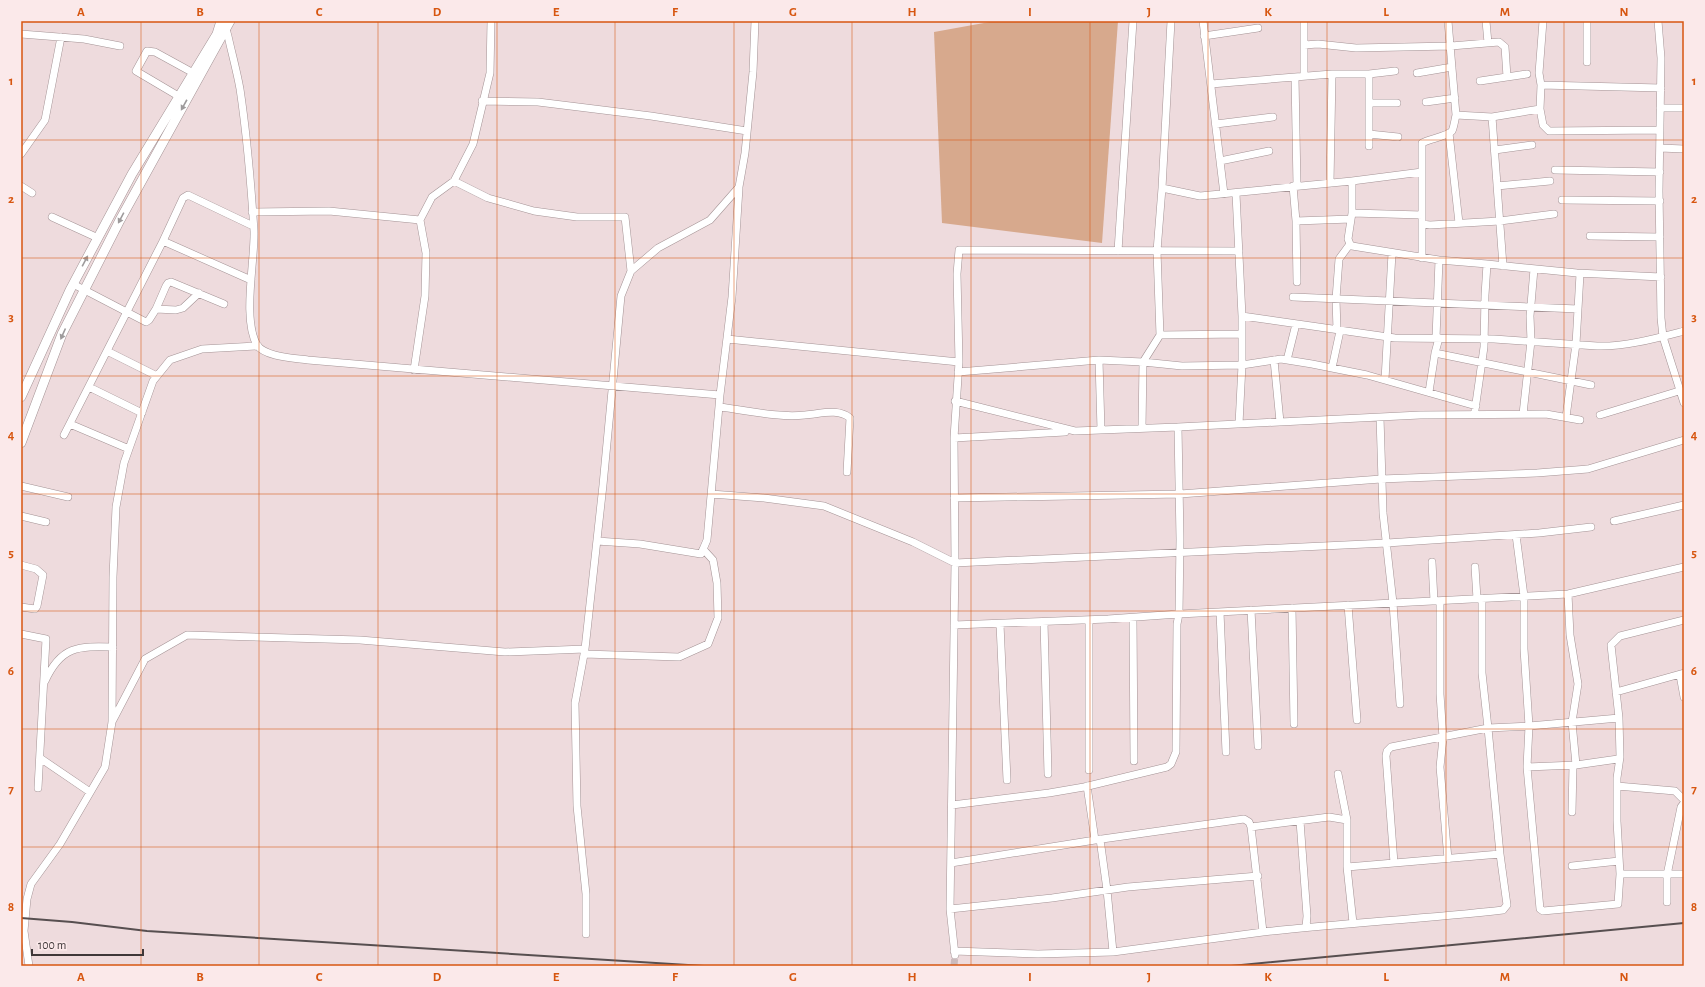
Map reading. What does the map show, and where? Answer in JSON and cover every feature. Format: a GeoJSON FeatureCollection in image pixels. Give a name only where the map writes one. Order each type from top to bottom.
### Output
{"type":"FeatureCollection","features":[{"type":"Feature","properties":{"kind":"street"},"geometry":{"type":"LineString","coordinates":[[414,370],[425,296],[426,253],[420,220],[432,197],[454,181],[473,144],[482,101],[490,73],[491,21]]}},
{"type":"Feature","properties":{"kind":"street"},"geometry":{"type":"LineString","coordinates":[[597,541],[640,544],[701,554],[707,540],[720,395],[732,297],[739,187],[747,131],[755,21]]}},
{"type":"Feature","properties":{"kind":"street"},"geometry":{"type":"LineString","coordinates":[[1118,250],[1133,21]]}},
{"type":"Feature","properties":{"kind":"street"},"geometry":{"type":"LineString","coordinates":[[1142,428],[1143,362],[1160,335],[1157,251],[1171,21]]}},
{"type":"Feature","properties":{"kind":"street"},"geometry":{"type":"LineString","coordinates":[[1203,21],[1224,194]]}},
{"type":"Feature","properties":{"kind":"street"},"geometry":{"type":"LineString","coordinates":[[1304,21],[1304,76]]}},
{"type":"Feature","properties":{"kind":"street"},"geometry":{"type":"LineString","coordinates":[[1422,258],[1422,143],[1449,133],[1452,130],[1456,115],[1448,21]]}},
{"type":"Feature","properties":{"kind":"street"},"geometry":{"type":"LineString","coordinates":[[1486,21],[1488,43]]}},
{"type":"Feature","properties":{"kind":"street"},"geometry":{"type":"LineString","coordinates":[[1543,21],[1539,73],[1541,85],[1540,109],[1543,125],[1550,131],[1660,130]]}},
{"type":"Feature","properties":{"kind":"street"},"geometry":{"type":"LineString","coordinates":[[1587,21],[1587,62]]}},
{"type":"Feature","properties":{"kind":"street"},"geometry":{"type":"LineString","coordinates":[[1658,21],[1661,58],[1661,318],[1663,337],[1684,403]]}},
{"type":"Feature","properties":{"kind":"street"},"geometry":{"type":"LineString","coordinates":[[21,443],[62,334],[120,220],[153,161],[217,34],[225,24]]}},
{"type":"Feature","properties":{"kind":"street"},"geometry":{"type":"LineString","coordinates":[[225,24],[240,88],[247,143],[253,226],[251,330],[258,346]]}},
{"type":"Feature","properties":{"kind":"street"},"geometry":{"type":"LineString","coordinates":[[1204,36],[1258,28]]}},
{"type":"Feature","properties":{"kind":"street"},"geometry":{"type":"LineString","coordinates":[[21,34],[84,39],[120,46]]}},
{"type":"Feature","properties":{"kind":"street"},"geometry":{"type":"LineString","coordinates":[[21,154],[45,120],[61,37]]}},
{"type":"Feature","properties":{"kind":"street"},"geometry":{"type":"LineString","coordinates":[[1304,45],[1318,44],[1356,48],[1451,46],[1500,42],[1504,45],[1507,77]]}},
{"type":"Feature","properties":{"kind":"street"},"geometry":{"type":"LineString","coordinates":[[180,97],[136,71],[147,51],[155,52],[197,75]]}},
{"type":"Feature","properties":{"kind":"street"},"geometry":{"type":"LineString","coordinates":[[1417,73],[1452,67]]}},
{"type":"Feature","properties":{"kind":"street"},"geometry":{"type":"LineString","coordinates":[[1211,84],[1332,74],[1369,74],[1395,71]]}},
{"type":"Feature","properties":{"kind":"street"},"geometry":{"type":"LineString","coordinates":[[1330,183],[1332,74]]}},
{"type":"Feature","properties":{"kind":"street"},"geometry":{"type":"LineString","coordinates":[[1369,74],[1369,146]]}},
{"type":"Feature","properties":{"kind":"street"},"geometry":{"type":"LineString","coordinates":[[1480,81],[1527,74]]}},
{"type":"Feature","properties":{"kind":"street"},"geometry":{"type":"LineString","coordinates":[[21,397],[73,284],[143,155],[180,97],[197,75]]}},
{"type":"Feature","properties":{"kind":"street"},"geometry":{"type":"LineString","coordinates":[[1295,77],[1297,282]]}},
{"type":"Feature","properties":{"kind":"street"},"geometry":{"type":"LineString","coordinates":[[1541,85],[1661,88]]}},
{"type":"Feature","properties":{"kind":"street"},"geometry":{"type":"LineString","coordinates":[[1426,102],[1455,98]]}},
{"type":"Feature","properties":{"kind":"street"},"geometry":{"type":"LineString","coordinates":[[482,101],[538,102],[651,116],[747,131]]}},
{"type":"Feature","properties":{"kind":"street"},"geometry":{"type":"LineString","coordinates":[[1369,103],[1397,103]]}},
{"type":"Feature","properties":{"kind":"street"},"geometry":{"type":"LineString","coordinates":[[1660,108],[1684,108]]}},
{"type":"Feature","properties":{"kind":"street"},"geometry":{"type":"LineString","coordinates":[[1456,115],[1492,117],[1540,109]]}},
{"type":"Feature","properties":{"kind":"street"},"geometry":{"type":"LineString","coordinates":[[1216,124],[1273,117]]}},
{"type":"Feature","properties":{"kind":"street"},"geometry":{"type":"LineString","coordinates":[[1492,117],[1503,266]]}},
{"type":"Feature","properties":{"kind":"street"},"geometry":{"type":"LineString","coordinates":[[1449,133],[1459,223]]}},
{"type":"Feature","properties":{"kind":"street"},"geometry":{"type":"LineString","coordinates":[[1369,134],[1398,137]]}},
{"type":"Feature","properties":{"kind":"street"},"geometry":{"type":"LineString","coordinates":[[1495,150],[1532,145]]}},
{"type":"Feature","properties":{"kind":"street"},"geometry":{"type":"LineString","coordinates":[[1660,148],[1684,149]]}},
{"type":"Feature","properties":{"kind":"street"},"geometry":{"type":"LineString","coordinates":[[1220,161],[1269,151]]}},
{"type":"Feature","properties":{"kind":"street"},"geometry":{"type":"LineString","coordinates":[[143,155],[153,161]]}},
{"type":"Feature","properties":{"kind":"street"},"geometry":{"type":"LineString","coordinates":[[1555,170],[1660,172]]}},
{"type":"Feature","properties":{"kind":"street"},"geometry":{"type":"LineString","coordinates":[[1162,188],[1200,196],[1236,194],[1422,172]]}},
{"type":"Feature","properties":{"kind":"street"},"geometry":{"type":"LineString","coordinates":[[454,181],[488,198],[534,211],[577,217],[625,217],[630,270],[620,296],[585,652],[575,703],[577,806],[586,894],[586,934]]}},
{"type":"Feature","properties":{"kind":"street"},"geometry":{"type":"LineString","coordinates":[[1350,244],[1348,239],[1352,216],[1352,181]]}},
{"type":"Feature","properties":{"kind":"street"},"geometry":{"type":"LineString","coordinates":[[1497,186],[1550,181]]}},
{"type":"Feature","properties":{"kind":"street"},"geometry":{"type":"LineString","coordinates":[[21,186],[32,193]]}},
{"type":"Feature","properties":{"kind":"street"},"geometry":{"type":"LineString","coordinates":[[630,270],[658,248],[710,220],[739,187]]}},
{"type":"Feature","properties":{"kind":"street"},"geometry":{"type":"LineString","coordinates":[[1236,194],[1242,316],[1242,365],[1239,424]]}},
{"type":"Feature","properties":{"kind":"street"},"geometry":{"type":"LineString","coordinates":[[64,435],[163,241],[183,198],[188,195],[253,226]]}},
{"type":"Feature","properties":{"kind":"street"},"geometry":{"type":"LineString","coordinates":[[1562,200],[1660,201]]}},
{"type":"Feature","properties":{"kind":"street"},"geometry":{"type":"LineString","coordinates":[[252,212],[329,211],[420,220]]}},
{"type":"Feature","properties":{"kind":"street"},"geometry":{"type":"LineString","coordinates":[[1422,224],[1430,225],[1500,221],[1554,214]]}},
{"type":"Feature","properties":{"kind":"street"},"geometry":{"type":"LineString","coordinates":[[1296,221],[1352,216],[1422,215]]}},
{"type":"Feature","properties":{"kind":"street"},"geometry":{"type":"LineString","coordinates":[[52,217],[98,238]]}},
{"type":"Feature","properties":{"kind":"street"},"geometry":{"type":"LineString","coordinates":[[1590,236],[1660,237]]}},
{"type":"Feature","properties":{"kind":"street"},"geometry":{"type":"LineString","coordinates":[[163,241],[251,280]]}},
{"type":"Feature","properties":{"kind":"street"},"geometry":{"type":"LineString","coordinates":[[1350,244],[1392,253],[1439,260],[1580,274],[1661,277]]}},
{"type":"Feature","properties":{"kind":"street"},"geometry":{"type":"LineString","coordinates":[[1332,368],[1338,331],[1336,299],[1339,259],[1350,244]]}},
{"type":"Feature","properties":{"kind":"street"},"geometry":{"type":"LineString","coordinates":[[1239,251],[959,250],[957,274],[959,362],[955,400],[954,438],[955,563],[950,909],[954,953],[1038,954],[1113,952],[1306,927],[1503,910],[1507,905],[1500,854],[1482,670],[1479,599],[1475,566]]}},
{"type":"Feature","properties":{"kind":"street"},"geometry":{"type":"LineString","coordinates":[[1385,380],[1388,301],[1392,253]]}},
{"type":"Feature","properties":{"kind":"street"},"geometry":{"type":"LineString","coordinates":[[1429,392],[1436,353],[1439,260]]}},
{"type":"Feature","properties":{"kind":"street"},"geometry":{"type":"LineString","coordinates":[[1474,415],[1482,364],[1487,264]]}},
{"type":"Feature","properties":{"kind":"street"},"geometry":{"type":"LineString","coordinates":[[1523,414],[1531,341],[1531,306],[1534,269]]}},
{"type":"Feature","properties":{"kind":"street"},"geometry":{"type":"LineString","coordinates":[[1566,417],[1576,344],[1580,274]]}},
{"type":"Feature","properties":{"kind":"street"},"geometry":{"type":"LineString","coordinates":[[73,284],[146,322],[156,309],[168,283],[171,282],[224,304]]}},
{"type":"Feature","properties":{"kind":"street"},"geometry":{"type":"LineString","coordinates":[[156,309],[176,310],[183,308],[199,293]]}},
{"type":"Feature","properties":{"kind":"street"},"geometry":{"type":"LineString","coordinates":[[1294,296],[1437,304],[1485,304],[1578,308]]}},
{"type":"Feature","properties":{"kind":"street"},"geometry":{"type":"LineString","coordinates":[[1242,316],[1387,337],[1531,341],[1597,346],[1607,346],[1663,337],[1684,332]]}},
{"type":"Feature","properties":{"kind":"street"},"geometry":{"type":"LineString","coordinates":[[1287,360],[1296,324]]}},
{"type":"Feature","properties":{"kind":"street"},"geometry":{"type":"LineString","coordinates":[[1160,335],[1241,334]]}},
{"type":"Feature","properties":{"kind":"street"},"geometry":{"type":"LineString","coordinates":[[727,339],[959,362]]}},
{"type":"Feature","properties":{"kind":"street"},"geometry":{"type":"LineString","coordinates":[[29,966],[24,931],[27,899],[31,884],[60,844],[105,767],[112,722],[116,507],[124,462],[153,381],[170,360],[202,348],[258,346],[274,355],[308,360],[611,387],[720,395]]}},
{"type":"Feature","properties":{"kind":"street"},"geometry":{"type":"LineString","coordinates":[[107,351],[157,376]]}},
{"type":"Feature","properties":{"kind":"street"},"geometry":{"type":"LineString","coordinates":[[1436,353],[1591,386]]}},
{"type":"Feature","properties":{"kind":"street"},"geometry":{"type":"LineString","coordinates":[[958,372],[1099,360],[1182,366],[1242,365],[1274,360],[1287,360],[1385,380],[1476,406]]}},
{"type":"Feature","properties":{"kind":"street"},"geometry":{"type":"LineString","coordinates":[[1099,360],[1101,430]]}},
{"type":"Feature","properties":{"kind":"street"},"geometry":{"type":"LineString","coordinates":[[1274,360],[1280,422]]}},
{"type":"Feature","properties":{"kind":"street"},"geometry":{"type":"LineString","coordinates":[[89,387],[142,413]]}},
{"type":"Feature","properties":{"kind":"street"},"geometry":{"type":"LineString","coordinates":[[1600,415],[1681,392]]}},
{"type":"Feature","properties":{"kind":"street"},"geometry":{"type":"LineString","coordinates":[[955,400],[1075,431]]}},
{"type":"Feature","properties":{"kind":"street"},"geometry":{"type":"LineString","coordinates":[[719,407],[779,415],[804,415],[836,412],[846,415],[850,418],[847,472]]}},
{"type":"Feature","properties":{"kind":"street"},"geometry":{"type":"LineString","coordinates":[[954,438],[1380,417],[1546,414],[1580,420]]}},
{"type":"Feature","properties":{"kind":"street"},"geometry":{"type":"LineString","coordinates":[[1380,417],[1382,514],[1387,543],[1393,603],[1400,704]]}},
{"type":"Feature","properties":{"kind":"street"},"geometry":{"type":"LineString","coordinates":[[70,424],[129,449]]}},
{"type":"Feature","properties":{"kind":"street"},"geometry":{"type":"LineString","coordinates":[[952,805],[1049,793],[1087,786],[1167,767],[1175,759],[1177,624],[1179,614],[1180,553],[1178,427]]}},
{"type":"Feature","properties":{"kind":"street"},"geometry":{"type":"LineString","coordinates":[[954,498],[1180,494],[1381,479],[1536,473],[1588,469],[1684,440]]}},
{"type":"Feature","properties":{"kind":"street"},"geometry":{"type":"LineString","coordinates":[[21,486],[68,497]]}},
{"type":"Feature","properties":{"kind":"street"},"geometry":{"type":"LineString","coordinates":[[711,494],[764,498],[824,506],[913,542],[955,563],[1387,543],[1516,535],[1591,527]]}},
{"type":"Feature","properties":{"kind":"street"},"geometry":{"type":"LineString","coordinates":[[1614,521],[1684,504]]}},
{"type":"Feature","properties":{"kind":"street"},"geometry":{"type":"LineString","coordinates":[[21,516],[46,522]]}},
{"type":"Feature","properties":{"kind":"street"},"geometry":{"type":"LineString","coordinates":[[1516,535],[1524,596],[1524,652],[1528,726],[1527,767],[1540,909],[1543,911],[1618,904],[1620,874],[1617,821],[1617,786],[1620,760],[1619,718],[1611,645],[1620,636],[1684,620]]}},
{"type":"Feature","properties":{"kind":"street"},"geometry":{"type":"LineString","coordinates":[[112,722],[145,659],[187,635],[360,640],[505,652],[585,652],[679,657],[708,644],[718,618],[713,560],[703,549]]}},
{"type":"Feature","properties":{"kind":"street"},"geometry":{"type":"LineString","coordinates":[[1432,562],[1437,601],[1443,738],[1440,767],[1448,859]]}},
{"type":"Feature","properties":{"kind":"street"},"geometry":{"type":"LineString","coordinates":[[21,565],[36,569],[43,575],[37,606],[35,609],[21,607]]}},
{"type":"Feature","properties":{"kind":"street"},"geometry":{"type":"LineString","coordinates":[[954,625],[1133,618],[1250,610],[1568,594],[1684,568]]}},
{"type":"Feature","properties":{"kind":"street"},"geometry":{"type":"LineString","coordinates":[[1568,594],[1571,638],[1578,684],[1572,722],[1575,765],[1572,812]]}},
{"type":"Feature","properties":{"kind":"street"},"geometry":{"type":"LineString","coordinates":[[1348,605],[1357,720]]}},
{"type":"Feature","properties":{"kind":"street"},"geometry":{"type":"LineString","coordinates":[[1292,608],[1294,724]]}},
{"type":"Feature","properties":{"kind":"street"},"geometry":{"type":"LineString","coordinates":[[1250,610],[1258,746]]}},
{"type":"Feature","properties":{"kind":"street"},"geometry":{"type":"LineString","coordinates":[[1220,612],[1226,752]]}},
{"type":"Feature","properties":{"kind":"street"},"geometry":{"type":"LineString","coordinates":[[1133,618],[1134,761]]}},
{"type":"Feature","properties":{"kind":"street"},"geometry":{"type":"LineString","coordinates":[[1089,620],[1089,770]]}},
{"type":"Feature","properties":{"kind":"street"},"geometry":{"type":"LineString","coordinates":[[1044,622],[1048,774]]}},
{"type":"Feature","properties":{"kind":"street"},"geometry":{"type":"LineString","coordinates":[[1000,624],[1006,780]]}},
{"type":"Feature","properties":{"kind":"street"},"geometry":{"type":"LineString","coordinates":[[21,634],[46,639],[38,788]]}},
{"type":"Feature","properties":{"kind":"street"},"geometry":{"type":"LineString","coordinates":[[43,686],[52,667],[67,652],[86,646],[113,647]]}},
{"type":"Feature","properties":{"kind":"street"},"geometry":{"type":"LineString","coordinates":[[1616,692],[1682,674],[1684,697]]}},
{"type":"Feature","properties":{"kind":"street"},"geometry":{"type":"LineString","coordinates":[[1394,863],[1386,756],[1387,751],[1391,747],[1488,728],[1619,718]]}},
{"type":"Feature","properties":{"kind":"street"},"geometry":{"type":"LineString","coordinates":[[40,758],[90,792]]}},
{"type":"Feature","properties":{"kind":"street"},"geometry":{"type":"LineString","coordinates":[[1527,767],[1575,765],[1620,760]]}},
{"type":"Feature","properties":{"kind":"street"},"geometry":{"type":"LineString","coordinates":[[1338,774],[1346,820],[1346,867],[1352,923]]}},
{"type":"Feature","properties":{"kind":"street"},"geometry":{"type":"LineString","coordinates":[[1087,786],[1107,890],[1113,952]]}},
{"type":"Feature","properties":{"kind":"street"},"geometry":{"type":"LineString","coordinates":[[1617,786],[1675,791],[1684,801],[1681,807],[1667,875],[1667,902]]}},
{"type":"Feature","properties":{"kind":"street"},"geometry":{"type":"LineString","coordinates":[[1251,827],[1329,817],[1346,820]]}},
{"type":"Feature","properties":{"kind":"street"},"geometry":{"type":"LineString","coordinates":[[951,863],[1241,818],[1247,820],[1251,827],[1258,876],[1263,932]]}},
{"type":"Feature","properties":{"kind":"street"},"geometry":{"type":"LineString","coordinates":[[1300,821],[1307,916],[1306,927]]}},
{"type":"Feature","properties":{"kind":"street"},"geometry":{"type":"LineString","coordinates":[[1346,867],[1500,854]]}},
{"type":"Feature","properties":{"kind":"street"},"geometry":{"type":"LineString","coordinates":[[1572,866],[1619,861]]}},
{"type":"Feature","properties":{"kind":"street"},"geometry":{"type":"LineString","coordinates":[[1620,874],[1684,874]]}},
{"type":"Feature","properties":{"kind":"street"},"geometry":{"type":"LineString","coordinates":[[950,909],[1107,890],[1258,876]]}},
{"type":"Feature","properties":{"kind":"shaded area"},"geometry":{"type":"Polygon","coordinates":[[[995,21],[1118,21],[1102,243],[942,223],[934,32],[995,21]]]}},
{"type":"Feature","properties":{"kind":"tunnel"},"geometry":{"type":"LineString","coordinates":[[954,966],[955,955]]}},
{"type":"Feature","properties":{"kind":"railway"},"geometry":{"type":"LineString","coordinates":[[21,918],[72,922],[147,931],[704,966]]}},
{"type":"Feature","properties":{"kind":"railway"},"geometry":{"type":"LineString","coordinates":[[1231,966],[1684,923]]}}]}
